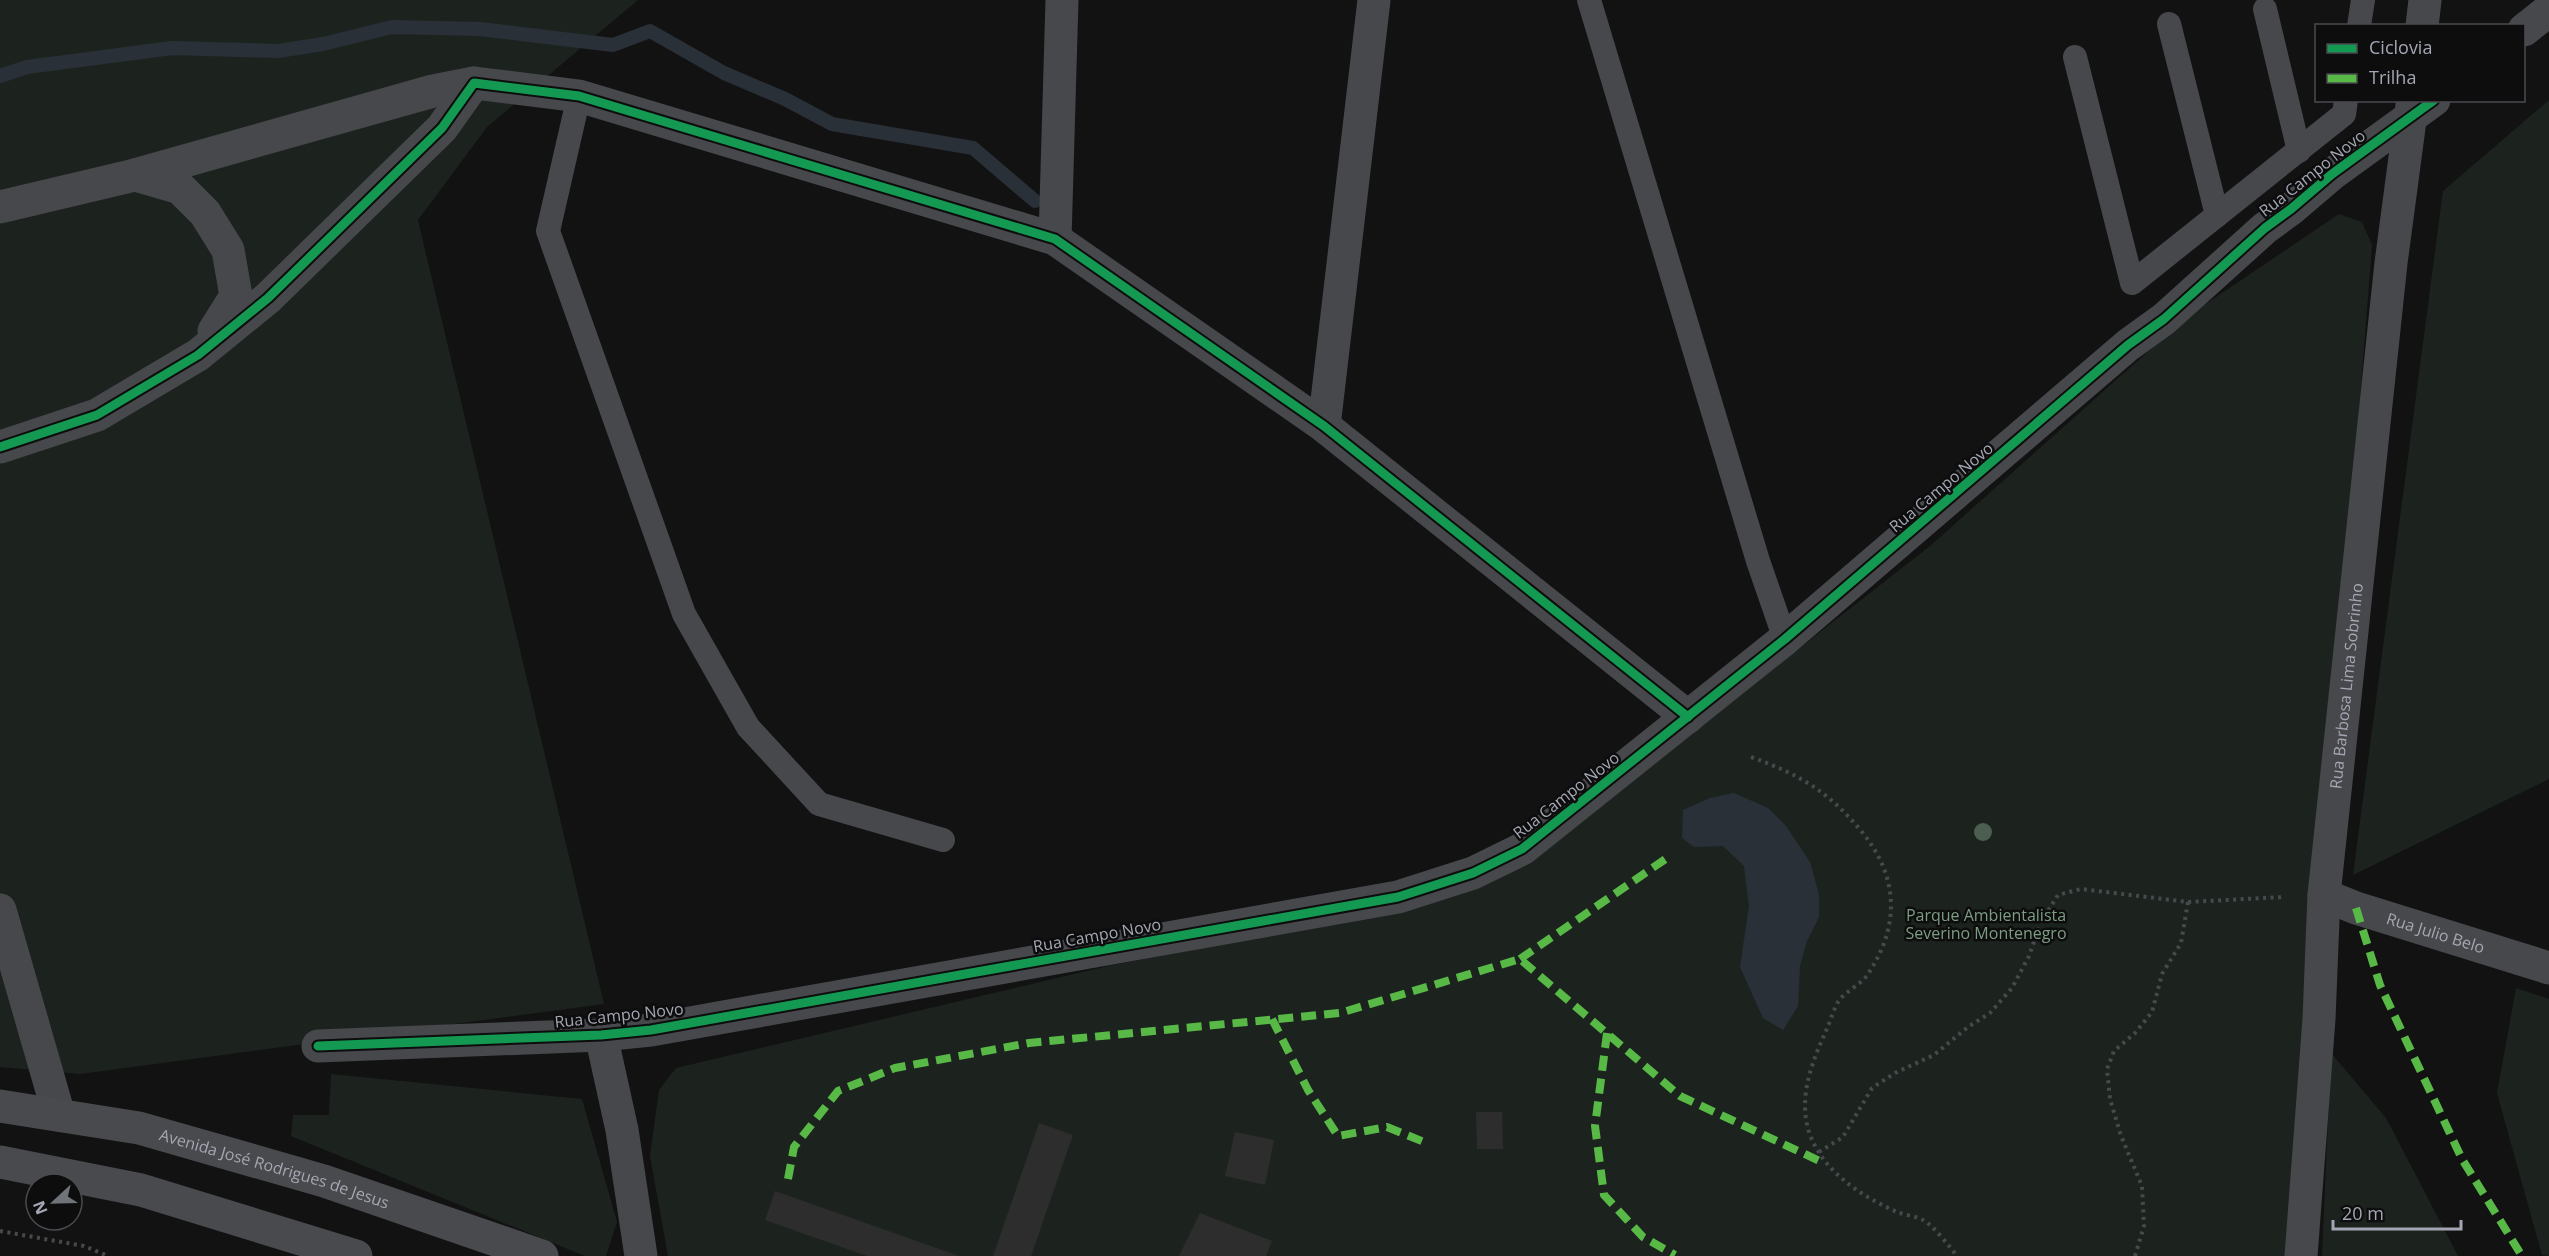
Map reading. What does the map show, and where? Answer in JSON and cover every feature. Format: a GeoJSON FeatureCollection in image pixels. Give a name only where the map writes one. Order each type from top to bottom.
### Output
{"type":"FeatureCollection","features":[{"type":"Feature","properties":{"kind":"main road","name":"Avenida José Rodrigues de Jesus"},"geometry":{"type":"LineString","coordinates":[[0,1106],[139,1128],[324,1181],[542,1256]]}},
{"type":"Feature","properties":{"kind":"main road"},"geometry":{"type":"LineString","coordinates":[[0,1162],[141,1190],[356,1256]]}},
{"type":"Feature","properties":{"kind":"street"},"geometry":{"type":"LineString","coordinates":[[1055,239],[1062,0]]}},
{"type":"Feature","properties":{"kind":"street"},"geometry":{"type":"LineString","coordinates":[[1324,426],[1374,0]]}},
{"type":"Feature","properties":{"kind":"street"},"geometry":{"type":"LineString","coordinates":[[2422,24],[2425,0]]}},
{"type":"Feature","properties":{"kind":"street"},"geometry":{"type":"LineString","coordinates":[[2525,28],[2549,10]]}},
{"type":"Feature","properties":{"kind":"street"},"geometry":{"type":"LineString","coordinates":[[0,207],[135,175],[433,91],[474,83],[579,96],[1055,239],[1324,426],[1689,717]]}},
{"type":"Feature","properties":{"kind":"street"},"geometry":{"type":"LineString","coordinates":[[0,447],[97,415],[198,355],[268,297],[425,144],[441,128],[474,83]]}},
{"type":"Feature","properties":{"kind":"street","name":"Rua Campo Novo"},"geometry":{"type":"LineString","coordinates":[[318,1046],[601,1035],[651,1030],[1398,897],[1473,873],[1522,849],[1689,717],[1785,639],[2128,345],[2164,319],[2265,228],[2419,107]]}},
{"type":"Feature","properties":{"kind":"street","name":"Rua Barbosa Lima Sobrinho"},"geometry":{"type":"LineString","coordinates":[[2301,1256],[2319,1019],[2324,895],[2390,274],[2419,107]]}},
{"type":"Feature","properties":{"kind":"street"},"geometry":{"type":"LineString","coordinates":[[135,175],[180,188],[205,213],[228,250],[236,296],[198,355]]}},
{"type":"Feature","properties":{"kind":"street","name":"Rua Julio Belo"},"geometry":{"type":"LineString","coordinates":[[2324,895],[2356,908],[2549,968]]}},
{"type":"Feature","properties":{"kind":"street"},"geometry":{"type":"LineString","coordinates":[[0,910],[59,1115]]}},
{"type":"Feature","properties":{"kind":"street"},"geometry":{"type":"LineString","coordinates":[[601,1035],[622,1130],[641,1256]]}},
{"type":"Feature","properties":{"kind":"lane"},"geometry":{"type":"LineString","coordinates":[[1589,0],[1758,561],[1785,639]]}},
{"type":"Feature","properties":{"kind":"lane"},"geometry":{"type":"LineString","coordinates":[[2359,24],[2363,0]]}},
{"type":"Feature","properties":{"kind":"lane"},"geometry":{"type":"LineString","coordinates":[[2265,9],[2299,151]]}},
{"type":"Feature","properties":{"kind":"lane"},"geometry":{"type":"LineString","coordinates":[[2169,24],[2217,215]]}},
{"type":"Feature","properties":{"kind":"lane"},"geometry":{"type":"LineString","coordinates":[[2075,57],[2132,283],[2344,114],[2346,102]]}},
{"type":"Feature","properties":{"kind":"lane"},"geometry":{"type":"LineString","coordinates":[[579,96],[548,231],[684,614],[748,727],[819,804],[943,840]]}},
{"type":"Feature","properties":{"kind":"path"},"geometry":{"type":"LineString","coordinates":[[1751,757],[1783,768],[1824,793],[1868,840],[1883,863],[1892,893],[1890,915],[1882,949],[1867,977],[1839,1001],[1812,1062],[1806,1096],[1809,1131],[1824,1163],[1869,1199],[1924,1221],[1957,1256]]}},
{"type":"Feature","properties":{"kind":"path"},"geometry":{"type":"LineString","coordinates":[[1819,1152],[1844,1137],[1872,1088],[1895,1073],[1934,1055],[1968,1027],[1990,1013],[2012,988],[2029,956],[2041,922],[2058,896],[2080,889],[2188,902],[2324,895]]}},
{"type":"Feature","properties":{"kind":"path"},"geometry":{"type":"LineString","coordinates":[[2135,1256],[2144,1226],[2142,1185],[2110,1099],[2107,1069],[2114,1051],[2135,1034],[2152,1012],[2162,974],[2181,943],[2188,902]]}},
{"type":"Feature","properties":{"kind":"path"},"geometry":{"type":"LineString","coordinates":[[0,1231],[84,1246],[108,1256]]}},
{"type":"Feature","properties":{"kind":"green space"},"geometry":{"type":"Polygon","coordinates":[[[0,0],[638,0],[487,127],[418,220],[604,1004],[80,1074],[0,1067],[0,0]]]}},
{"type":"Feature","properties":{"kind":"green space"},"geometry":{"type":"Polygon","coordinates":[[[2549,100],[2549,779],[2353,875],[2443,191],[2549,100]]]}},
{"type":"Feature","properties":{"kind":"green space","name":"Parque Ambientalista Severino Montenegro"},"geometry":{"type":"Polygon","coordinates":[[[2339,214],[2362,222],[2372,245],[2312,1014],[2289,1256],[668,1256],[650,1156],[659,1090],[676,1068],[1108,966],[1413,908],[1627,783],[1930,546],[2188,316],[2339,214]]]}},
{"type":"Feature","properties":{"kind":"green space"},"geometry":{"type":"Polygon","coordinates":[[[2516,988],[2549,999],[2549,1256],[2542,1255],[2497,1093],[2516,988]]]}},
{"type":"Feature","properties":{"kind":"green space"},"geometry":{"type":"Polygon","coordinates":[[[2331,1053],[2386,1118],[2458,1256],[2322,1256],[2331,1053]]]}},
{"type":"Feature","properties":{"kind":"green space"},"geometry":{"type":"Polygon","coordinates":[[[331,1074],[582,1099],[617,1222],[606,1256],[585,1256],[291,1136],[293,1115],[329,1115],[331,1074]]]}},
{"type":"Feature","properties":{"kind":"shaded area"},"geometry":{"type":"Polygon","coordinates":[[[1734,793],[1768,808],[1786,826],[1810,862],[1819,894],[1819,917],[1807,941],[1800,966],[1798,1006],[1783,1030],[1763,1018],[1740,967],[1749,906],[1744,866],[1723,846],[1694,847],[1682,838],[1683,810],[1710,798],[1734,793]]]}},
{"type":"Feature","properties":{"kind":"building"},"geometry":{"type":"Polygon","coordinates":[[[1476,1112],[1502,1112],[1503,1149],[1477,1149],[1476,1112]]]}},
{"type":"Feature","properties":{"kind":"building"},"geometry":{"type":"Polygon","coordinates":[[[1039,1123],[1073,1135],[1031,1256],[993,1256],[1039,1123]]]}},
{"type":"Feature","properties":{"kind":"building"},"geometry":{"type":"Polygon","coordinates":[[[1235,1132],[1274,1140],[1265,1185],[1225,1176],[1235,1132]]]}},
{"type":"Feature","properties":{"kind":"building"},"geometry":{"type":"Polygon","coordinates":[[[775,1191],[959,1256],[867,1256],[765,1220],[775,1191]]]}},
{"type":"Feature","properties":{"kind":"building"},"geometry":{"type":"Polygon","coordinates":[[[1200,1213],[1272,1241],[1266,1256],[1179,1256],[1200,1213]]]}},
{"type":"Feature","properties":{"kind":"waterway"},"geometry":{"type":"LineString","coordinates":[[0,76],[27,67],[172,48],[278,51],[323,44],[392,27],[480,29],[613,45],[650,31],[724,73],[785,99],[832,124],[973,148],[1035,201]]}},
{"type":"Feature","properties":{"kind":"marked path"},"geometry":{"type":"LineString","coordinates":[[1520,959],[1667,858]]}},
{"type":"Feature","properties":{"kind":"marked path"},"geometry":{"type":"LineString","coordinates":[[2356,908],[2380,985],[2462,1159],[2522,1256]]}},
{"type":"Feature","properties":{"kind":"marked path"},"geometry":{"type":"LineString","coordinates":[[788,1179],[794,1147],[838,1091],[895,1068],[1029,1043],[1340,1013],[1520,959],[1680,1096],[1824,1163]]}},
{"type":"Feature","properties":{"kind":"marked path"},"geometry":{"type":"LineString","coordinates":[[1272,1019],[1308,1090],[1338,1136],[1387,1127],[1429,1144]]}},
{"type":"Feature","properties":{"kind":"marked path"},"geometry":{"type":"LineString","coordinates":[[1607,1033],[1595,1126],[1604,1195],[1643,1237],[1675,1255]]}},
{"type":"Feature","properties":{"kind":"cycle path"},"geometry":{"type":"LineString","coordinates":[[0,447],[97,415],[198,355],[268,298],[442,128],[474,83],[579,96],[1055,239],[1324,426],[1688,717]]}},
{"type":"Feature","properties":{"kind":"cycle path"},"geometry":{"type":"LineString","coordinates":[[318,1046],[601,1035],[651,1030],[1398,897],[1473,873],[1522,849],[1785,639],[2128,345],[2164,319],[2265,228],[2332,174],[2431,102]]}}]}
